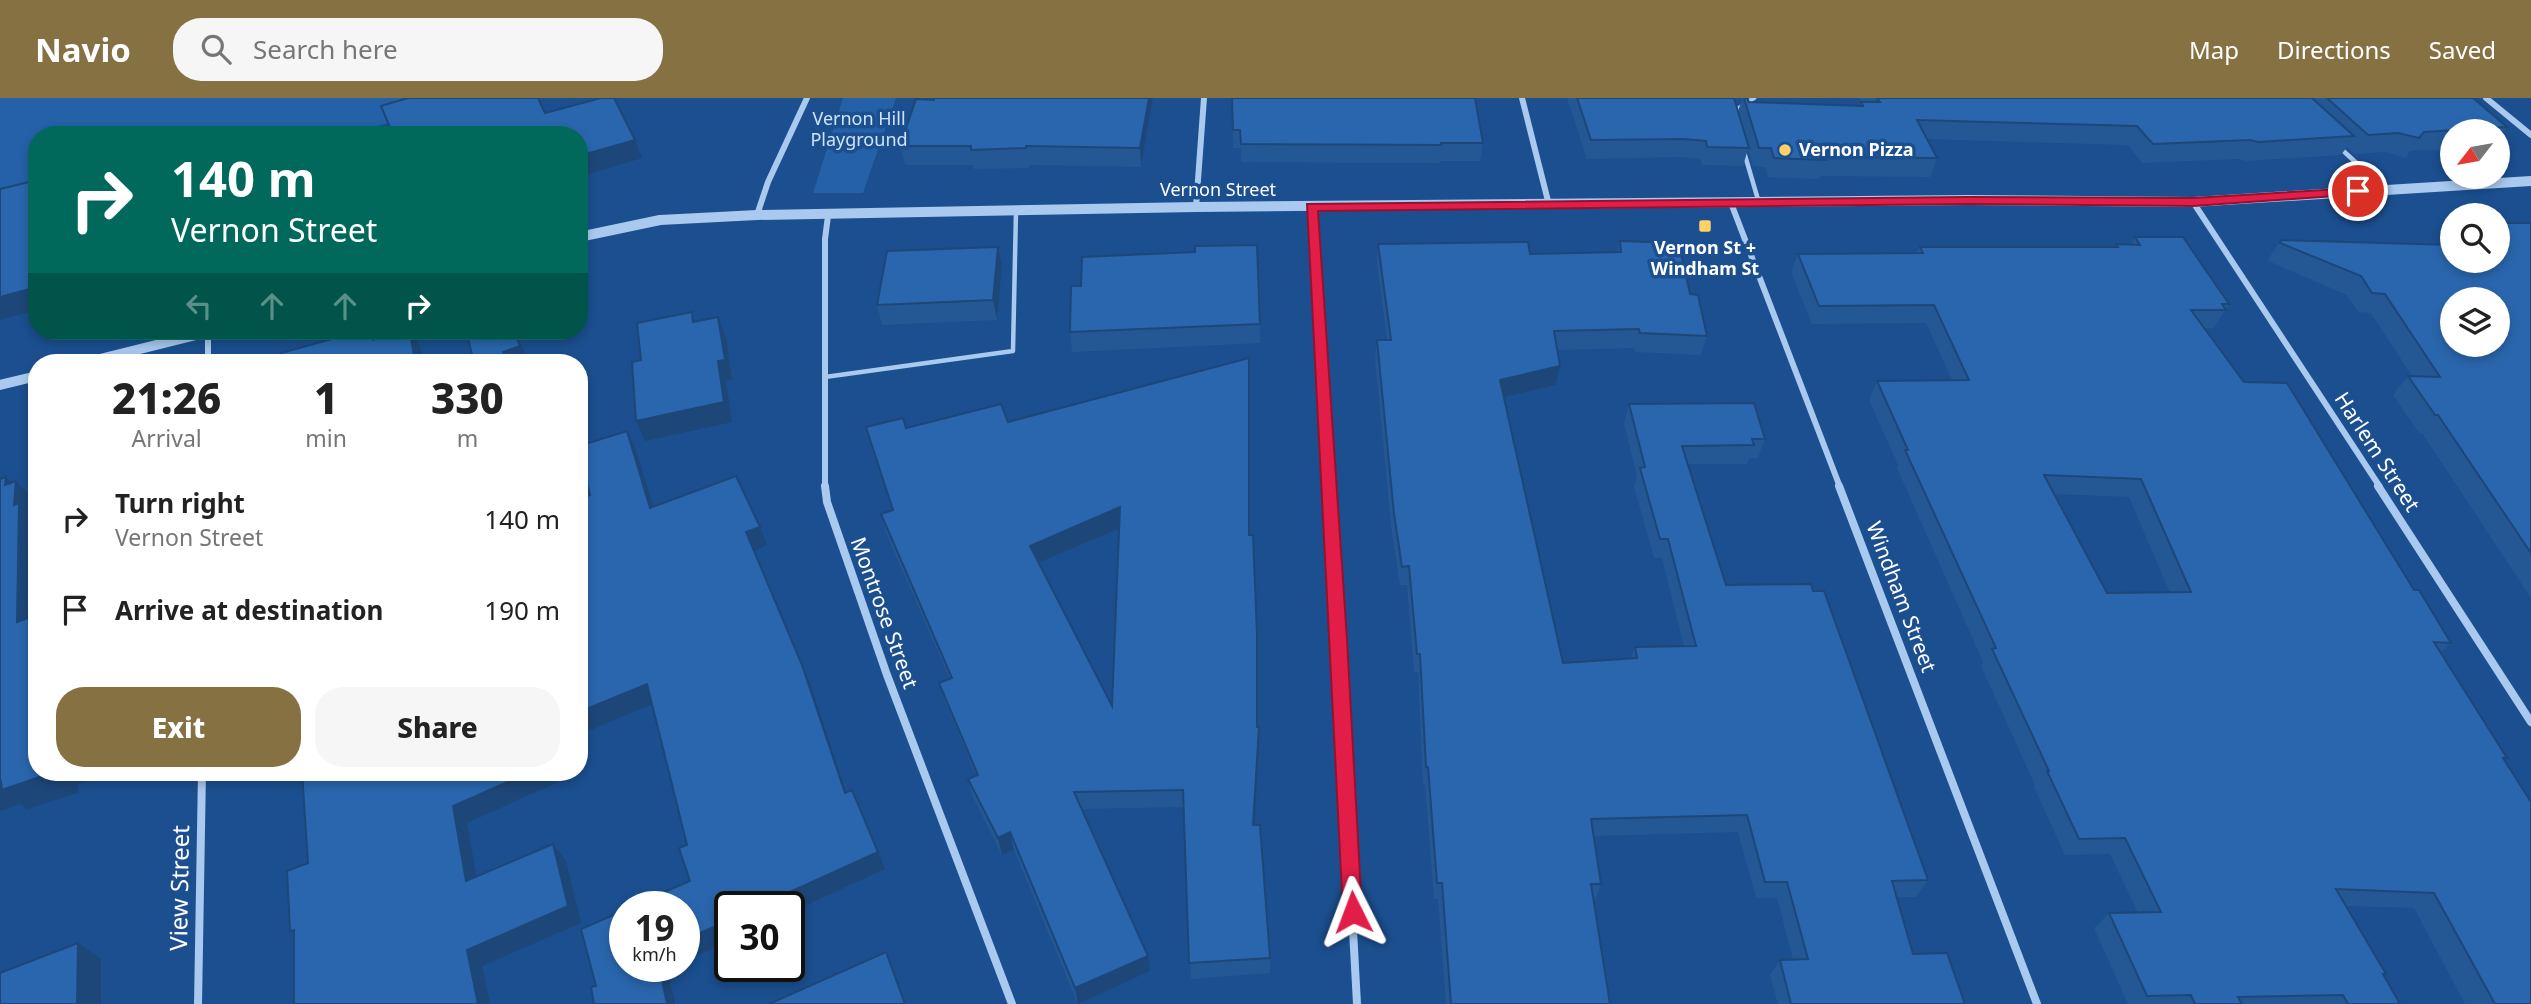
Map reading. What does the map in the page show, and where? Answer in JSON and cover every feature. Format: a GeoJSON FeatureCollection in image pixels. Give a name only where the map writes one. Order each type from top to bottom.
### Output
{"type":"FeatureCollection","features":[{"type":"Feature","properties":{"kind":"street"},"geometry":{"type":"LineString","coordinates":[[757,215],[768,182],[807,98]]}},
{"type":"Feature","properties":{"kind":"street"},"geometry":{"type":"LineString","coordinates":[[1196,207],[1204,98]]}},
{"type":"Feature","properties":{"kind":"street"},"geometry":{"type":"LineString","coordinates":[[1522,98],[1549,205]]}},
{"type":"Feature","properties":{"kind":"street"},"geometry":{"type":"LineString","coordinates":[[2486,98],[2531,135]]}},
{"type":"Feature","properties":{"kind":"street","name":"Vernon Street"},"geometry":{"type":"LineString","coordinates":[[588,235],[660,220],[757,215],[828,216],[1196,207],[2193,202],[2531,181]]}},
{"type":"Feature","properties":{"kind":"street","name":"Harlem Street"},"geometry":{"type":"LineString","coordinates":[[2193,202],[2531,722]]}},
{"type":"Feature","properties":{"kind":"street","name":"Windham Street"},"geometry":{"type":"LineString","coordinates":[[1731,203],[2038,1004]]}},
{"type":"Feature","properties":{"kind":"street"},"geometry":{"type":"LineString","coordinates":[[1311,207],[1339,639],[1357,1004]]}},
{"type":"Feature","properties":{"kind":"street","name":"Montrose Street"},"geometry":{"type":"LineString","coordinates":[[828,216],[825,377],[827,438],[822,473],[827,502],[887,675],[1012,1004]]}},
{"type":"Feature","properties":{"kind":"street"},"geometry":{"type":"LineString","coordinates":[[119,354],[175,340]]}},
{"type":"Feature","properties":{"kind":"street"},"geometry":{"type":"LineString","coordinates":[[0,385],[28,378]]}},
{"type":"Feature","properties":{"kind":"street","name":"View Street"},"geometry":{"type":"LineString","coordinates":[[198,1004],[202,781]]}},
{"type":"Feature","properties":{"kind":"lane"},"geometry":{"type":"LineString","coordinates":[[1736,123],[1732,111],[1754,98]]}},
{"type":"Feature","properties":{"kind":"lane"},"geometry":{"type":"LineString","coordinates":[[2336,143],[2386,190]]}},
{"type":"Feature","properties":{"kind":"lane"},"geometry":{"type":"LineString","coordinates":[[1743,148],[1759,203]]}},
{"type":"Feature","properties":{"kind":"lane"},"geometry":{"type":"LineString","coordinates":[[825,377],[1013,351],[1016,211]]}},
{"type":"Feature","properties":{"kind":"green space"},"geometry":{"type":"Polygon","coordinates":[[[0,98],[498,98],[376,126],[28,126],[28,205],[0,212],[0,98]]]}},
{"type":"Feature","properties":{"kind":"green space","name":"Vernon Hill Playground"},"geometry":{"type":"Polygon","coordinates":[[[843,98],[896,98],[863,193],[813,193],[843,98]]]}},
{"type":"Feature","properties":{"kind":"building"},"geometry":{"type":"Polygon","coordinates":[[[408,98],[538,98],[545,113],[601,98],[614,98],[635,140],[588,153],[588,126],[389,126],[381,106],[408,98]]]}},
{"type":"Feature","properties":{"kind":"building"},"geometry":{"type":"Polygon","coordinates":[[[1149,98],[1140,148],[1026,146],[971,150],[971,146],[900,146],[916,99],[1149,98]]]}},
{"type":"Feature","properties":{"kind":"building"},"geometry":{"type":"Polygon","coordinates":[[[1232,98],[1475,98],[1483,143],[1241,144],[1240,130],[1233,130],[1232,98]]]}},
{"type":"Feature","properties":{"kind":"building"},"geometry":{"type":"Polygon","coordinates":[[[1577,98],[1734,98],[1749,148],[1707,147],[1706,141],[1683,139],[1591,140],[1577,98]]]}},
{"type":"Feature","properties":{"kind":"building"},"geometry":{"type":"Polygon","coordinates":[[[1744,98],[1749,102],[1863,106],[1861,102],[1880,102],[1877,98],[2312,98],[2354,136],[2258,142],[2250,140],[2153,144],[2137,126],[1917,120],[1937,158],[1774,158],[1771,148],[1759,148],[1744,98]]]}},
{"type":"Feature","properties":{"kind":"building"},"geometry":{"type":"Polygon","coordinates":[[[2327,98],[2473,98],[2498,119],[2440,119],[2440,131],[2424,132],[2419,138],[2398,133],[2368,135],[2327,98]]]}},
{"type":"Feature","properties":{"kind":"building"},"geometry":{"type":"Polygon","coordinates":[[[28,182],[28,289],[0,297],[0,189],[28,182]]]}},
{"type":"Feature","properties":{"kind":"building"},"geometry":{"type":"Polygon","coordinates":[[[2510,223],[2531,223],[2531,553],[2438,415],[2435,415],[2408,376],[2440,377],[2385,294],[2372,293],[2361,276],[2280,243],[2281,240],[2440,245],[2440,273],[2510,273],[2510,223]]]}},
{"type":"Feature","properties":{"kind":"building"},"geometry":{"type":"Polygon","coordinates":[[[2135,237],[2183,237],[2229,304],[2222,304],[2226,310],[2191,310],[2244,382],[2287,383],[2414,590],[2419,590],[2451,643],[2434,642],[2507,758],[2503,758],[2531,802],[2531,1004],[2495,1004],[2434,893],[2336,889],[2386,974],[2383,974],[2400,1004],[2348,1004],[2343,995],[2238,997],[2242,1004],[2195,1004],[2191,995],[2147,996],[2109,913],[2161,912],[2125,838],[2079,839],[1992,649],[1996,648],[1905,450],[1908,450],[1877,381],[1969,380],[1934,305],[1819,306],[1798,254],[1923,253],[1920,247],[2140,245],[2135,237]],[[2044,475],[2107,593],[2191,592],[2141,479],[2044,475]]]}},
{"type":"Feature","properties":{"kind":"building"},"geometry":{"type":"Polygon","coordinates":[[[1620,241],[1679,243],[1690,294],[1698,295],[1707,336],[1640,333],[1639,329],[1554,331],[1560,366],[1500,380],[1563,663],[1637,658],[1635,647],[1696,646],[1668,539],[1660,539],[1640,468],[1645,467],[1629,404],[1754,403],[1765,439],[1752,439],[1754,445],[1682,446],[1726,585],[1811,584],[1813,591],[1824,591],[1928,880],[1892,881],[1913,954],[1947,953],[1965,1004],[1791,1004],[1780,960],[1808,959],[1787,882],[1765,882],[1747,815],[1591,819],[1601,884],[1591,884],[1610,1004],[1451,1004],[1442,883],[1437,883],[1426,767],[1420,654],[1417,654],[1409,566],[1402,567],[1394,514],[1377,340],[1391,340],[1378,244],[1528,242],[1530,254],[1621,252],[1620,241]]]}},
{"type":"Feature","properties":{"kind":"building"},"geometry":{"type":"Polygon","coordinates":[[[1257,245],[1260,324],[1070,332],[1071,286],[1081,286],[1082,257],[1195,252],[1195,246],[1257,245]]]}},
{"type":"Feature","properties":{"kind":"building"},"geometry":{"type":"Polygon","coordinates":[[[998,247],[993,300],[877,305],[887,251],[998,247]]]}},
{"type":"Feature","properties":{"kind":"building"},"geometry":{"type":"Polygon","coordinates":[[[692,312],[693,322],[718,317],[725,360],[718,361],[724,402],[636,421],[632,362],[641,360],[637,323],[692,312]]]}},
{"type":"Feature","properties":{"kind":"building"},"geometry":{"type":"Polygon","coordinates":[[[328,340],[411,340],[414,354],[281,354],[328,340]]]}},
{"type":"Feature","properties":{"kind":"building"},"geometry":{"type":"Polygon","coordinates":[[[468,340],[518,340],[520,346],[503,352],[504,354],[472,354],[468,340]]]}},
{"type":"Feature","properties":{"kind":"building"},"geometry":{"type":"Polygon","coordinates":[[[1249,358],[1249,535],[1253,535],[1259,727],[1253,825],[1260,825],[1270,958],[1189,963],[1183,790],[1074,792],[1148,956],[1075,988],[1010,832],[998,838],[968,779],[978,775],[939,683],[952,678],[881,514],[893,510],[866,427],[903,418],[906,428],[1001,404],[1008,422],[1249,358]],[[1120,507],[1030,546],[1112,706],[1120,507]]]}},
{"type":"Feature","properties":{"kind":"building"},"geometry":{"type":"Polygon","coordinates":[[[627,431],[650,508],[736,476],[760,527],[746,532],[802,665],[845,793],[852,790],[878,852],[792,891],[714,891],[714,927],[700,933],[700,891],[667,891],[690,881],[679,848],[687,845],[647,684],[588,708],[588,443],[627,431]]]}},
{"type":"Feature","properties":{"kind":"building"},"geometry":{"type":"Polygon","coordinates":[[[6,477],[5,485],[16,481],[14,505],[19,503],[17,622],[28,618],[28,781],[2,790],[0,783],[0,479],[6,477]]]}},
{"type":"Feature","properties":{"kind":"building"},"geometry":{"type":"Polygon","coordinates":[[[303,781],[510,781],[453,806],[466,881],[553,844],[568,906],[467,950],[478,1004],[294,1004],[294,930],[290,931],[287,871],[308,863],[303,781]]]}},
{"type":"Feature","properties":{"kind":"building"},"geometry":{"type":"Polygon","coordinates":[[[609,917],[609,982],[662,982],[667,1004],[594,1004],[591,987],[596,986],[581,929],[609,917]]]}},
{"type":"Feature","properties":{"kind":"building"},"geometry":{"type":"Polygon","coordinates":[[[78,943],[77,1004],[0,1004],[0,973],[78,943]]]}},
{"type":"Feature","properties":{"kind":"building"},"geometry":{"type":"Polygon","coordinates":[[[886,952],[905,1004],[769,1004],[886,952]]]}},
{"type":"Feature","properties":{"kind":"place","name":"Vernon Pizza"},"geometry":{"type":"Point","coordinates":[1785,150]}},
{"type":"Feature","properties":{"kind":"place","name":"Vernon St + Windham St"},"geometry":{"type":"Point","coordinates":[1705,226]}},
{"type":"Feature","properties":{"kind":"route"},"geometry":{"type":"LineString","coordinates":[[1353,912],[1339,639],[1311,207],[1968,200],[2193,202],[2358,191]]}}]}
